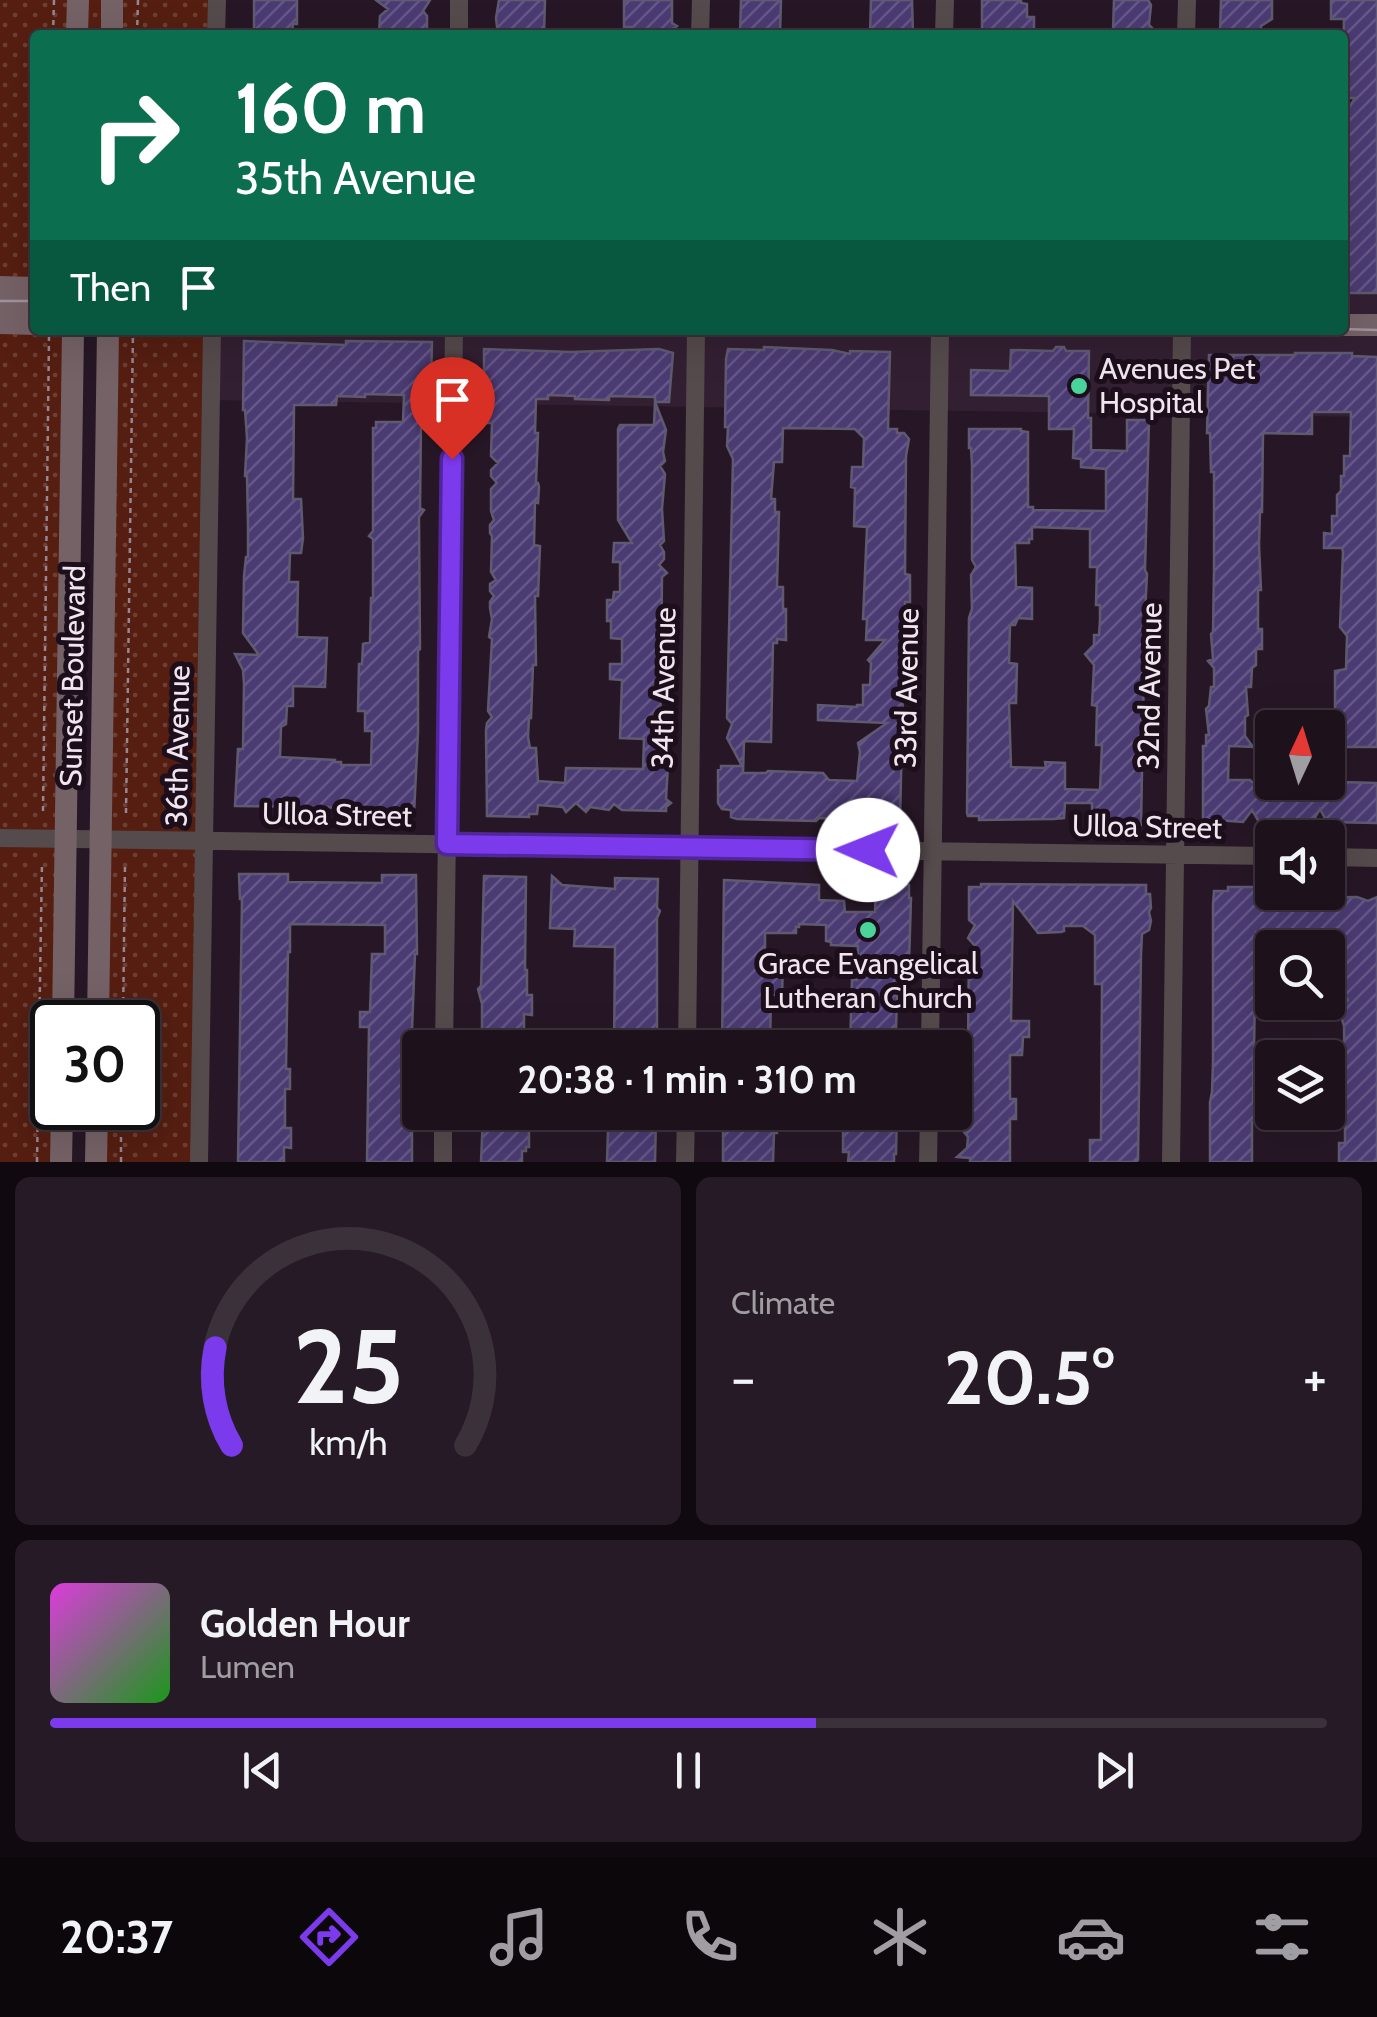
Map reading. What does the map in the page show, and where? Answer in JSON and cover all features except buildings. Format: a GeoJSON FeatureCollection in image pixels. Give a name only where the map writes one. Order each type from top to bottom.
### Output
{"type":"FeatureCollection","features":[{"type":"Feature","properties":{"kind":"main road"},"geometry":{"type":"LineString","coordinates":[[77,30],[78,0]]}},
{"type":"Feature","properties":{"kind":"main road"},"geometry":{"type":"LineString","coordinates":[[112,0],[112,30]]}},
{"type":"Feature","properties":{"kind":"main road"},"geometry":{"type":"LineString","coordinates":[[0,288],[30,288]]}},
{"type":"Feature","properties":{"kind":"main road"},"geometry":{"type":"LineString","coordinates":[[0,305],[30,306]]}},
{"type":"Feature","properties":{"kind":"main road"},"geometry":{"type":"LineString","coordinates":[[0,323],[30,326]]}},
{"type":"Feature","properties":{"kind":"main road"},"geometry":{"type":"LineString","coordinates":[[1348,325],[1377,326]]}},
{"type":"Feature","properties":{"kind":"main road","name":"Sunset Boulevard"},"geometry":{"type":"LineString","coordinates":[[52,335],[66,839],[63,1000]]}},
{"type":"Feature","properties":{"kind":"main road","name":"Sunset Boulevard"},"geometry":{"type":"LineString","coordinates":[[98,1000],[108,335]]}},
{"type":"Feature","properties":{"kind":"main road"},"geometry":{"type":"LineString","coordinates":[[61,1162],[62,1130]]}},
{"type":"Feature","properties":{"kind":"main road"},"geometry":{"type":"LineString","coordinates":[[96,1162],[97,1130]]}},
{"type":"Feature","properties":{"kind":"street"},"geometry":{"type":"LineString","coordinates":[[216,0],[216,30]]}},
{"type":"Feature","properties":{"kind":"street"},"geometry":{"type":"LineString","coordinates":[[459,0],[459,30]]}},
{"type":"Feature","properties":{"kind":"street"},"geometry":{"type":"LineString","coordinates":[[700,30],[701,0]]}},
{"type":"Feature","properties":{"kind":"street"},"geometry":{"type":"LineString","coordinates":[[944,30],[945,0]]}},
{"type":"Feature","properties":{"kind":"street"},"geometry":{"type":"LineString","coordinates":[[1186,30],[1187,0]]}},
{"type":"Feature","properties":{"kind":"street","name":"36th Avenue"},"geometry":{"type":"LineString","coordinates":[[198,1162],[212,335]]}},
{"type":"Feature","properties":{"kind":"street"},"geometry":{"type":"LineString","coordinates":[[444,1030],[454,335]]}},
{"type":"Feature","properties":{"kind":"street","name":"34th Avenue"},"geometry":{"type":"LineString","coordinates":[[687,1030],[696,335]]}},
{"type":"Feature","properties":{"kind":"street","name":"33rd Avenue"},"geometry":{"type":"LineString","coordinates":[[930,1030],[940,335]]}},
{"type":"Feature","properties":{"kind":"street","name":"32nd Avenue"},"geometry":{"type":"LineString","coordinates":[[1170,1162],[1182,335]]}},
{"type":"Feature","properties":{"kind":"street","name":"Ulloa Street"},"geometry":{"type":"LineString","coordinates":[[0,838],[1255,856]]}},
{"type":"Feature","properties":{"kind":"street"},"geometry":{"type":"LineString","coordinates":[[1345,857],[1377,858]]}},
{"type":"Feature","properties":{"kind":"street"},"geometry":{"type":"LineString","coordinates":[[443,1162],[444,1130]]}},
{"type":"Feature","properties":{"kind":"street"},"geometry":{"type":"LineString","coordinates":[[685,1162],[686,1130]]}},
{"type":"Feature","properties":{"kind":"street"},"geometry":{"type":"LineString","coordinates":[[928,1162],[929,1130]]}},
{"type":"Feature","properties":{"kind":"path"},"geometry":{"type":"LineString","coordinates":[[53,30],[54,0]]}},
{"type":"Feature","properties":{"kind":"path"},"geometry":{"type":"LineString","coordinates":[[137,30],[138,0]]}},
{"type":"Feature","properties":{"kind":"path"},"geometry":{"type":"LineString","coordinates":[[43,811],[52,335]]}},
{"type":"Feature","properties":{"kind":"path"},"geometry":{"type":"LineString","coordinates":[[126,814],[133,335]]}},
{"type":"Feature","properties":{"kind":"path"},"geometry":{"type":"LineString","coordinates":[[38,1162],[42,862]]}},
{"type":"Feature","properties":{"kind":"path"},"geometry":{"type":"LineString","coordinates":[[123,1000],[125,863]]}},
{"type":"Feature","properties":{"kind":"path"},"geometry":{"type":"LineString","coordinates":[[121,1162],[122,1130]]}},
{"type":"Feature","properties":{"kind":"shaded area"},"geometry":{"type":"Polygon","coordinates":[[[0,0],[216,0],[216,30],[30,30],[30,277],[0,277],[0,0]]]}},
{"type":"Feature","properties":{"kind":"shaded area"},"geometry":{"type":"Polygon","coordinates":[[[1348,214],[1377,215],[1377,417],[211,400],[212,335],[1348,335],[1348,214]]]}},
{"type":"Feature","properties":{"kind":"shaded area"},"geometry":{"type":"Polygon","coordinates":[[[0,334],[73,335],[53,1000],[30,1000],[30,1130],[56,1130],[61,1162],[0,1162],[0,334]]]}},
{"type":"Feature","properties":{"kind":"shaded area"},"geometry":{"type":"Polygon","coordinates":[[[108,335],[212,336],[199,1162],[96,1162],[97,1130],[160,1130],[160,1000],[98,1000],[108,335]]]}},
{"type":"Feature","properties":{"kind":"tram line"},"geometry":{"type":"LineString","coordinates":[[0,301],[30,301]]}},
{"type":"Feature","properties":{"kind":"tram line"},"geometry":{"type":"LineString","coordinates":[[1348,329],[1377,330]]}},
{"type":"Feature","properties":{"kind":"place","name":"Avenues Pet Hospital"},"geometry":{"type":"Point","coordinates":[1079,386]}},
{"type":"Feature","properties":{"kind":"place","name":"Grace Evangelical Lutheran Church"},"geometry":{"type":"Point","coordinates":[868,930]}},
{"type":"Feature","properties":{"kind":"route"},"geometry":{"type":"LineString","coordinates":[[452,459],[447,844],[868,850]]}}]}
